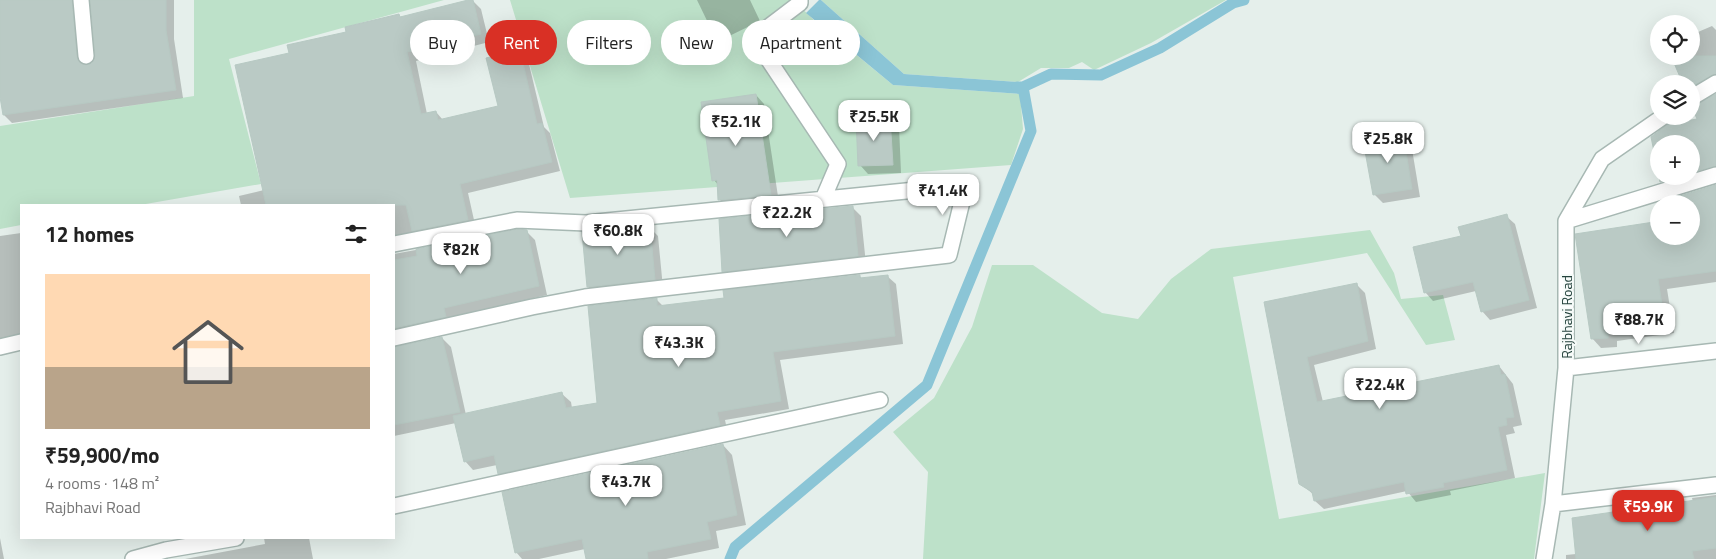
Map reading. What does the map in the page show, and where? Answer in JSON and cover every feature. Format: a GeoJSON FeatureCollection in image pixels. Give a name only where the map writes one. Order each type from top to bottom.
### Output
{"type":"FeatureCollection","features":[{"type":"Feature","properties":{"kind":"street"},"geometry":{"type":"LineString","coordinates":[[81,0],[86,56]]}},
{"type":"Feature","properties":{"kind":"street"},"geometry":{"type":"LineString","coordinates":[[800,0],[800,3],[754,38],[838,164],[823,199]]}},
{"type":"Feature","properties":{"kind":"street"},"geometry":{"type":"LineString","coordinates":[[1700,93],[1716,83]]}},
{"type":"Feature","properties":{"kind":"street"},"geometry":{"type":"LineString","coordinates":[[1566,221],[1602,159],[1651,125]]}},
{"type":"Feature","properties":{"kind":"street"},"geometry":{"type":"LineString","coordinates":[[1566,221],[1716,176]]}},
{"type":"Feature","properties":{"kind":"street"},"geometry":{"type":"LineString","coordinates":[[395,244],[517,220],[586,223],[966,184],[949,255],[585,297],[395,338]]}},
{"type":"Feature","properties":{"kind":"street","name":"Rajbhavi Road"},"geometry":{"type":"LineString","coordinates":[[1544,559],[1553,504],[1566,368],[1566,221]]}},
{"type":"Feature","properties":{"kind":"street"},"geometry":{"type":"LineString","coordinates":[[0,347],[20,342]]}},
{"type":"Feature","properties":{"kind":"street"},"geometry":{"type":"LineString","coordinates":[[1566,368],[1716,351]]}},
{"type":"Feature","properties":{"kind":"street"},"geometry":{"type":"LineString","coordinates":[[395,506],[880,400]]}},
{"type":"Feature","properties":{"kind":"street"},"geometry":{"type":"LineString","coordinates":[[1553,504],[1716,485]]}},
{"type":"Feature","properties":{"kind":"street"},"geometry":{"type":"LineString","coordinates":[[134,559],[166,550],[230,539]]}},
{"type":"Feature","properties":{"kind":"green space"},"geometry":{"type":"Polygon","coordinates":[[[194,0],[444,0],[229,59],[261,184],[146,204],[20,204],[20,225],[0,229],[0,126],[194,96],[194,0]]]}},
{"type":"Feature","properties":{"kind":"green space"},"geometry":{"type":"Polygon","coordinates":[[[510,0],[793,0],[814,20],[742,20],[742,65],[860,65],[860,58],[893,85],[1020,94],[1023,129],[1011,165],[570,198],[530,65],[557,65],[557,20],[516,20],[510,0]]]}},
{"type":"Feature","properties":{"kind":"green space"},"geometry":{"type":"Polygon","coordinates":[[[821,0],[1226,0],[1151,43],[1094,70],[1082,62],[1069,68],[1041,68],[1018,82],[904,74],[860,35],[860,20],[843,20],[821,0]]]}},
{"type":"Feature","properties":{"kind":"green space"},"geometry":{"type":"Polygon","coordinates":[[[1370,230],[1394,273],[1401,299],[1443,295],[1455,340],[1426,345],[1367,253],[1233,277],[1279,519],[1545,473],[1534,559],[923,559],[928,472],[893,432],[934,398],[972,327],[992,265],[1033,265],[1102,313],[1138,319],[1171,279],[1211,249],[1370,230]]]}},
{"type":"Feature","properties":{"kind":"water"},"geometry":{"type":"Polygon","coordinates":[[[821,0],[843,20],[814,20],[806,13],[821,0]]]}},
{"type":"Feature","properties":{"kind":"water"},"geometry":{"type":"Polygon","coordinates":[[[860,35],[904,74],[1018,82],[1020,94],[893,85],[860,58],[860,35]]]}},
{"type":"Feature","properties":{"kind":"building"},"geometry":{"type":"Polygon","coordinates":[[[0,0],[72,0],[77,57],[79,62],[86,65],[92,63],[95,56],[90,0],[166,0],[166,30],[176,90],[3,115],[0,97],[0,0]]]}},
{"type":"Feature","properties":{"kind":"building"},"geometry":{"type":"Polygon","coordinates":[[[473,0],[481,34],[475,35],[475,20],[410,20],[410,51],[407,52],[421,114],[436,111],[438,120],[498,106],[488,65],[523,65],[537,124],[542,123],[552,162],[460,184],[468,220],[412,231],[406,205],[266,204],[235,65],[289,53],[287,45],[346,32],[345,27],[399,14],[400,17],[473,0]]]}},
{"type":"Feature","properties":{"kind":"building"},"geometry":{"type":"Polygon","coordinates":[[[1700,56],[1716,56],[1716,74],[1700,82],[1700,75],[1679,75],[1675,65],[1700,65],[1700,56]]]}},
{"type":"Feature","properties":{"kind":"building"},"geometry":{"type":"Polygon","coordinates":[[[756,94],[771,195],[718,200],[717,180],[712,181],[701,102],[756,94]]]}},
{"type":"Feature","properties":{"kind":"building"},"geometry":{"type":"Polygon","coordinates":[[[1716,94],[1716,166],[1700,170],[1700,135],[1654,135],[1667,125],[1700,125],[1700,103],[1716,94]]]}},
{"type":"Feature","properties":{"kind":"building"},"geometry":{"type":"Polygon","coordinates":[[[890,117],[893,165],[858,166],[856,118],[890,117]]]}},
{"type":"Feature","properties":{"kind":"building"},"geometry":{"type":"Polygon","coordinates":[[[1403,133],[1412,189],[1373,195],[1363,140],[1403,133]]]}},
{"type":"Feature","properties":{"kind":"building"},"geometry":{"type":"Polygon","coordinates":[[[1716,185],[1716,271],[1658,279],[1665,324],[1608,332],[1608,338],[1591,339],[1575,234],[1650,223],[1650,245],[1700,245],[1700,195],[1684,195],[1716,185]]]}},
{"type":"Feature","properties":{"kind":"building"},"geometry":{"type":"Polygon","coordinates":[[[853,206],[858,256],[722,272],[719,219],[853,206]]]}},
{"type":"Feature","properties":{"kind":"building"},"geometry":{"type":"Polygon","coordinates":[[[1507,214],[1529,300],[1481,312],[1473,282],[1424,293],[1413,247],[1461,236],[1458,227],[1507,214]]]}},
{"type":"Feature","properties":{"kind":"building"},"geometry":{"type":"Polygon","coordinates":[[[650,226],[655,280],[587,287],[582,232],[650,226]]]}},
{"type":"Feature","properties":{"kind":"building"},"geometry":{"type":"Polygon","coordinates":[[[518,229],[527,230],[539,286],[444,308],[446,317],[395,328],[395,260],[417,256],[416,249],[518,229]]]}},
{"type":"Feature","properties":{"kind":"building"},"geometry":{"type":"Polygon","coordinates":[[[860,275],[860,278],[888,275],[895,336],[773,352],[781,401],[717,412],[720,425],[498,474],[494,455],[464,462],[453,416],[562,392],[566,408],[597,403],[588,306],[657,298],[657,306],[724,298],[723,290],[860,275]]]}},
{"type":"Feature","properties":{"kind":"building"},"geometry":{"type":"Polygon","coordinates":[[[1357,283],[1368,341],[1307,357],[1317,402],[1499,365],[1501,375],[1505,374],[1514,417],[1506,418],[1507,425],[1498,427],[1507,470],[1443,483],[1444,487],[1406,494],[1404,482],[1314,501],[1312,492],[1299,484],[1264,302],[1357,283]]]}},
{"type":"Feature","properties":{"kind":"building"},"geometry":{"type":"Polygon","coordinates":[[[442,337],[460,412],[395,425],[395,347],[442,337]]]}},
{"type":"Feature","properties":{"kind":"building"},"geometry":{"type":"Polygon","coordinates":[[[723,444],[737,515],[707,522],[711,539],[647,552],[648,559],[586,559],[582,539],[515,553],[502,492],[723,444]]]}},
{"type":"Feature","properties":{"kind":"building"},"geometry":{"type":"Polygon","coordinates":[[[1716,497],[1716,548],[1692,551],[1694,559],[1576,559],[1572,518],[1716,497]]]}},
{"type":"Feature","properties":{"kind":"waterway"},"geometry":{"type":"LineString","coordinates":[[1017,87],[1023,87],[1051,74],[1101,75],[1160,48],[1233,3],[1244,0]]}},
{"type":"Feature","properties":{"kind":"waterway"},"geometry":{"type":"LineString","coordinates":[[730,559],[735,547],[927,385],[1031,131],[1023,87]]}}]}
